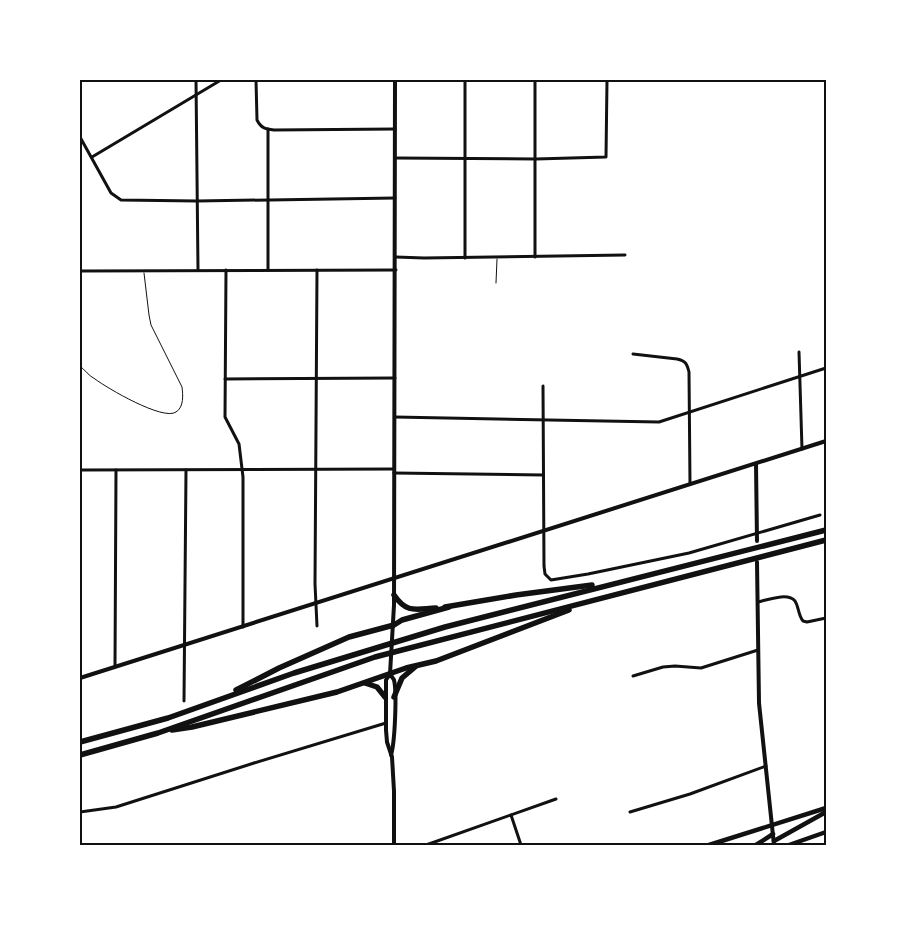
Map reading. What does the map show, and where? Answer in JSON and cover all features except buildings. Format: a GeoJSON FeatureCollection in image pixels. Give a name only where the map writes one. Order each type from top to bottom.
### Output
{"type":"FeatureCollection","features":[{"type":"Feature","properties":{"kind":"highway"},"geometry":{"type":"LineString","coordinates":[[80,742],[168,718],[412,636],[616,582],[826,530]]}},
{"type":"Feature","properties":{"kind":"highway"},"geometry":{"type":"LineString","coordinates":[[80,755],[158,733],[375,657],[412,646],[826,540]]}},
{"type":"Feature","properties":{"kind":"highway"},"geometry":{"type":"LineString","coordinates":[[394,595],[404,606],[413,610],[616,582]]}},
{"type":"Feature","properties":{"kind":"highway"},"geometry":{"type":"LineString","coordinates":[[158,733],[192,728],[309,700],[406,668],[436,661],[527,624],[604,598]]}},
{"type":"Feature","properties":{"kind":"highway"},"geometry":{"type":"LineString","coordinates":[[216,701],[349,637],[394,625],[402,620],[449,606]]}},
{"type":"Feature","properties":{"kind":"highway"},"geometry":{"type":"LineString","coordinates":[[394,697],[402,678],[417,666]]}},
{"type":"Feature","properties":{"kind":"highway"},"geometry":{"type":"LineString","coordinates":[[365,683],[377,687],[385,697]]}},
{"type":"Feature","properties":{"kind":"main road"},"geometry":{"type":"LineString","coordinates":[[709,845],[826,808]]}},
{"type":"Feature","properties":{"kind":"main road"},"geometry":{"type":"LineString","coordinates":[[774,843],[826,812]]}},
{"type":"Feature","properties":{"kind":"main road"},"geometry":{"type":"LineString","coordinates":[[789,845],[826,832]]}},
{"type":"Feature","properties":{"kind":"main road"},"geometry":{"type":"LineString","coordinates":[[756,845],[773,834]]}},
{"type":"Feature","properties":{"kind":"street"},"geometry":{"type":"LineString","coordinates":[[196,80],[198,270]]}},
{"type":"Feature","properties":{"kind":"street"},"geometry":{"type":"LineString","coordinates":[[92,157],[221,80]]}},
{"type":"Feature","properties":{"kind":"street"},"geometry":{"type":"LineString","coordinates":[[256,80],[257,120],[260,125],[268,130],[395,129]]}},
{"type":"Feature","properties":{"kind":"street"},"geometry":{"type":"LineString","coordinates":[[394,845],[394,791],[391,755],[387,742],[385,697],[386,680],[390,674],[394,625],[395,80]]}},
{"type":"Feature","properties":{"kind":"street"},"geometry":{"type":"LineString","coordinates":[[465,80],[465,258]]}},
{"type":"Feature","properties":{"kind":"street"},"geometry":{"type":"LineString","coordinates":[[536,80],[536,257]]}},
{"type":"Feature","properties":{"kind":"street"},"geometry":{"type":"LineString","coordinates":[[395,158],[606,158],[607,80]]}},
{"type":"Feature","properties":{"kind":"street"},"geometry":{"type":"LineString","coordinates":[[268,130],[268,270]]}},
{"type":"Feature","properties":{"kind":"street"},"geometry":{"type":"LineString","coordinates":[[80,137],[111,193],[121,200],[197,201],[395,198]]}},
{"type":"Feature","properties":{"kind":"street"},"geometry":{"type":"LineString","coordinates":[[396,257],[465,258],[625,255]]}},
{"type":"Feature","properties":{"kind":"street"},"geometry":{"type":"LineString","coordinates":[[226,270],[226,421],[239,444],[242,470],[243,627]]}},
{"type":"Feature","properties":{"kind":"street"},"geometry":{"type":"LineString","coordinates":[[317,270],[317,626]]}},
{"type":"Feature","properties":{"kind":"street"},"geometry":{"type":"LineString","coordinates":[[80,271],[396,270]]}},
{"type":"Feature","properties":{"kind":"street"},"geometry":{"type":"LineString","coordinates":[[799,352],[802,449]]}},
{"type":"Feature","properties":{"kind":"street"},"geometry":{"type":"LineString","coordinates":[[633,354],[677,359],[685,362],[689,372],[690,484]]}},
{"type":"Feature","properties":{"kind":"street"},"geometry":{"type":"LineString","coordinates":[[395,417],[659,422],[826,368]]}},
{"type":"Feature","properties":{"kind":"street"},"geometry":{"type":"LineString","coordinates":[[225,379],[395,378]]}},
{"type":"Feature","properties":{"kind":"street"},"geometry":{"type":"LineString","coordinates":[[543,386],[543,532],[545,572],[551,580],[689,553],[820,515]]}},
{"type":"Feature","properties":{"kind":"street"},"geometry":{"type":"LineString","coordinates":[[80,678],[826,441]]}},
{"type":"Feature","properties":{"kind":"street"},"geometry":{"type":"LineString","coordinates":[[756,464],[757,541]]}},
{"type":"Feature","properties":{"kind":"street"},"geometry":{"type":"LineString","coordinates":[[80,470],[316,469],[543,475]]}},
{"type":"Feature","properties":{"kind":"street"},"geometry":{"type":"LineString","coordinates":[[115,667],[116,470]]}},
{"type":"Feature","properties":{"kind":"street"},"geometry":{"type":"LineString","coordinates":[[184,701],[186,470]]}},
{"type":"Feature","properties":{"kind":"street"},"geometry":{"type":"LineString","coordinates":[[757,562],[759,702],[774,843]]}},
{"type":"Feature","properties":{"kind":"street"},"geometry":{"type":"LineString","coordinates":[[758,602],[777,597],[793,599],[803,620],[807,622],[826,618]]}},
{"type":"Feature","properties":{"kind":"street"},"geometry":{"type":"LineString","coordinates":[[633,676],[663,667],[701,668],[758,650]]}},
{"type":"Feature","properties":{"kind":"street"},"geometry":{"type":"LineString","coordinates":[[390,674],[394,680],[394,743],[391,755]]}},
{"type":"Feature","properties":{"kind":"street"},"geometry":{"type":"LineString","coordinates":[[80,812],[116,807],[386,723]]}},
{"type":"Feature","properties":{"kind":"street"},"geometry":{"type":"LineString","coordinates":[[630,812],[690,794],[766,766]]}},
{"type":"Feature","properties":{"kind":"street"},"geometry":{"type":"LineString","coordinates":[[426,845],[556,799]]}},
{"type":"Feature","properties":{"kind":"street"},"geometry":{"type":"LineString","coordinates":[[511,815],[521,845]]}},
{"type":"Feature","properties":{"kind":"lane"},"geometry":{"type":"LineString","coordinates":[[496,283],[497,257]]}},
{"type":"Feature","properties":{"kind":"lane"},"geometry":{"type":"LineString","coordinates":[[80,366],[92,378],[112,390],[155,410],[171,414],[181,407],[182,387],[151,325],[148,315],[144,270]]}}]}
